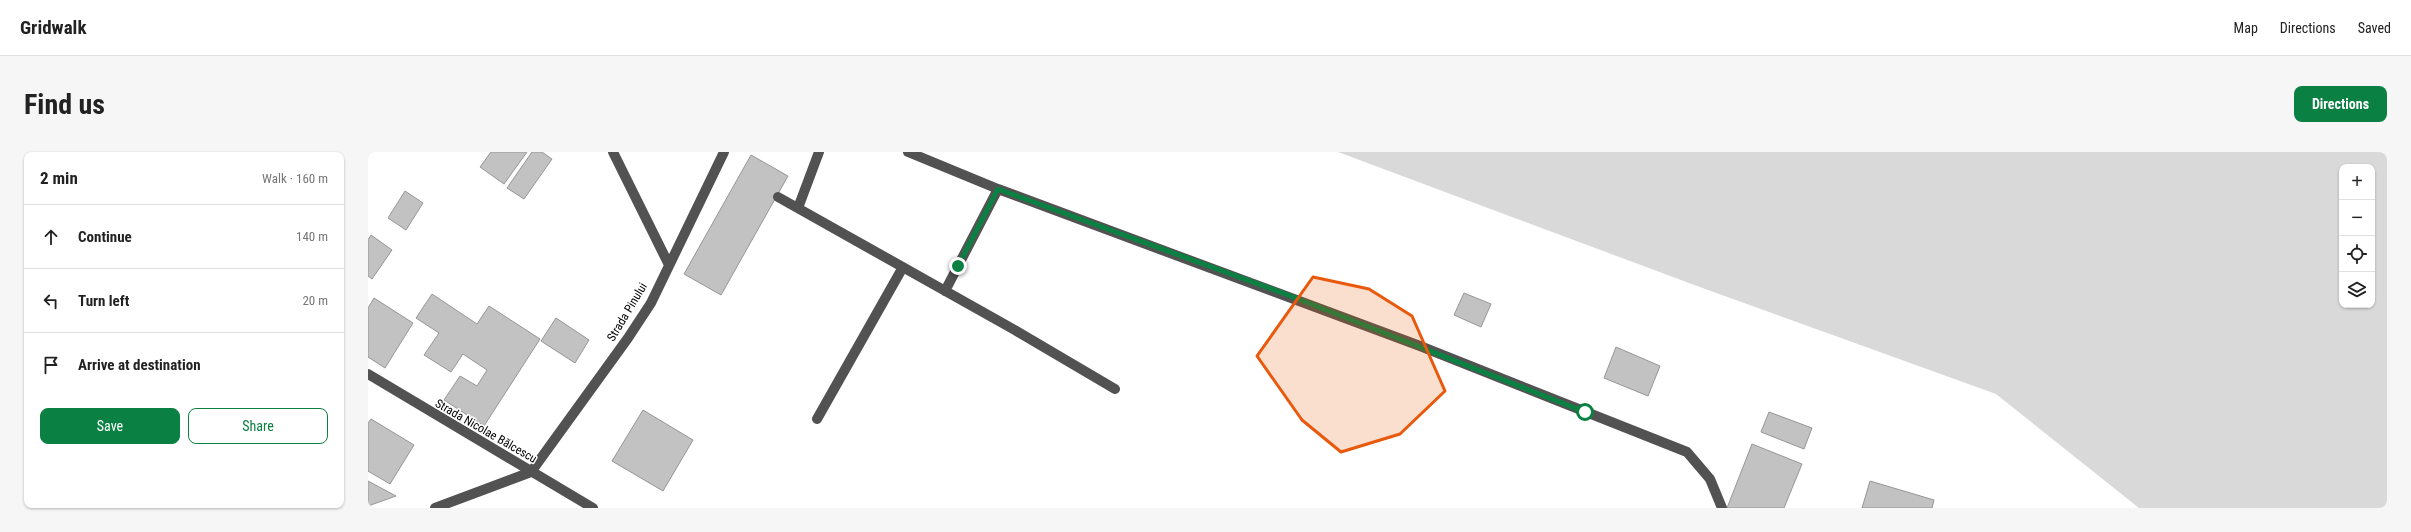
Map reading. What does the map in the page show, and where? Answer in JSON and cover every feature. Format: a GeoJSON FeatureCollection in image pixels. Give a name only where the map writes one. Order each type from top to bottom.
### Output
{"type":"FeatureCollection","features":[{"type":"Feature","properties":{"kind":"street"},"geometry":{"type":"LineString","coordinates":[[613,152],[668,263]]}},
{"type":"Feature","properties":{"kind":"street","name":"Strada Pinului"},"geometry":{"type":"LineString","coordinates":[[531,472],[632,332],[651,303],[668,263],[724,152]]}},
{"type":"Feature","properties":{"kind":"street"},"geometry":{"type":"LineString","coordinates":[[798,208],[819,152]]}},
{"type":"Feature","properties":{"kind":"street"},"geometry":{"type":"LineString","coordinates":[[908,152],[998,189],[1420,346],[1687,452],[1710,479],[1722,508]]}},
{"type":"Feature","properties":{"kind":"street"},"geometry":{"type":"LineString","coordinates":[[945,291],[998,189]]}},
{"type":"Feature","properties":{"kind":"street"},"geometry":{"type":"LineString","coordinates":[[778,197],[904,267],[1115,389]]}},
{"type":"Feature","properties":{"kind":"street"},"geometry":{"type":"LineString","coordinates":[[817,419],[904,267]]}},
{"type":"Feature","properties":{"kind":"street","name":"Strada Nicolae Bălcescu"},"geometry":{"type":"LineString","coordinates":[[368,374],[593,508]]}},
{"type":"Feature","properties":{"kind":"street"},"geometry":{"type":"LineString","coordinates":[[435,508],[531,472]]}},
{"type":"Feature","properties":{"kind":"highlighted area"},"geometry":{"type":"Polygon","coordinates":[[[1313,277],[1369,289],[1412,316],[1445,391],[1400,434],[1341,452],[1302,420],[1257,356],[1313,277]]]}},
{"type":"Feature","properties":{"kind":"shaded area"},"geometry":{"type":"Polygon","coordinates":[[[1338,152],[2387,152],[2387,508],[2139,508],[1996,394],[1697,286],[1338,152]]]}},
{"type":"Feature","properties":{"kind":"building"},"geometry":{"type":"Polygon","coordinates":[[[491,152],[527,152],[504,184],[480,167],[491,152]]]}},
{"type":"Feature","properties":{"kind":"building"},"geometry":{"type":"Polygon","coordinates":[[[532,152],[542,152],[552,159],[524,199],[507,188],[532,152]]]}},
{"type":"Feature","properties":{"kind":"building"},"geometry":{"type":"Polygon","coordinates":[[[751,155],[788,176],[721,295],[684,274],[751,155]]]}},
{"type":"Feature","properties":{"kind":"building"},"geometry":{"type":"Polygon","coordinates":[[[405,191],[423,203],[406,230],[388,218],[405,191]]]}},
{"type":"Feature","properties":{"kind":"building"},"geometry":{"type":"Polygon","coordinates":[[[371,235],[392,250],[372,279],[368,276],[368,240],[371,235]]]}},
{"type":"Feature","properties":{"kind":"building"},"geometry":{"type":"Polygon","coordinates":[[[1464,293],[1491,304],[1481,327],[1454,315],[1464,293]]]}},
{"type":"Feature","properties":{"kind":"building"},"geometry":{"type":"Polygon","coordinates":[[[432,294],[477,324],[489,306],[540,339],[484,426],[444,400],[460,376],[477,386],[487,370],[463,354],[451,372],[424,355],[439,333],[416,318],[432,294]]]}},
{"type":"Feature","properties":{"kind":"building"},"geometry":{"type":"Polygon","coordinates":[[[374,298],[413,323],[385,368],[368,357],[368,308],[374,298]]]}},
{"type":"Feature","properties":{"kind":"building"},"geometry":{"type":"Polygon","coordinates":[[[556,318],[589,340],[575,363],[541,341],[556,318]]]}},
{"type":"Feature","properties":{"kind":"building"},"geometry":{"type":"Polygon","coordinates":[[[1616,347],[1660,366],[1648,396],[1604,378],[1616,347]]]}},
{"type":"Feature","properties":{"kind":"building"},"geometry":{"type":"Polygon","coordinates":[[[643,410],[693,440],[663,491],[612,461],[643,410]]]}},
{"type":"Feature","properties":{"kind":"building"},"geometry":{"type":"Polygon","coordinates":[[[1769,412],[1812,428],[1804,449],[1761,432],[1769,412]]]}},
{"type":"Feature","properties":{"kind":"building"},"geometry":{"type":"Polygon","coordinates":[[[371,419],[414,445],[390,484],[368,471],[368,423],[371,419]]]}},
{"type":"Feature","properties":{"kind":"building"},"geometry":{"type":"Polygon","coordinates":[[[1752,444],[1802,464],[1784,508],[1727,508],[1752,444]]]}},
{"type":"Feature","properties":{"kind":"building"},"geometry":{"type":"Polygon","coordinates":[[[368,481],[396,496],[368,506],[368,481]]]}},
{"type":"Feature","properties":{"kind":"building"},"geometry":{"type":"Polygon","coordinates":[[[1870,481],[1934,500],[1932,508],[1862,508],[1870,481]]]}},
{"type":"Feature","properties":{"kind":"route"},"geometry":{"type":"LineString","coordinates":[[958,266],[998,189],[1288,295],[1585,412]]}}]}
